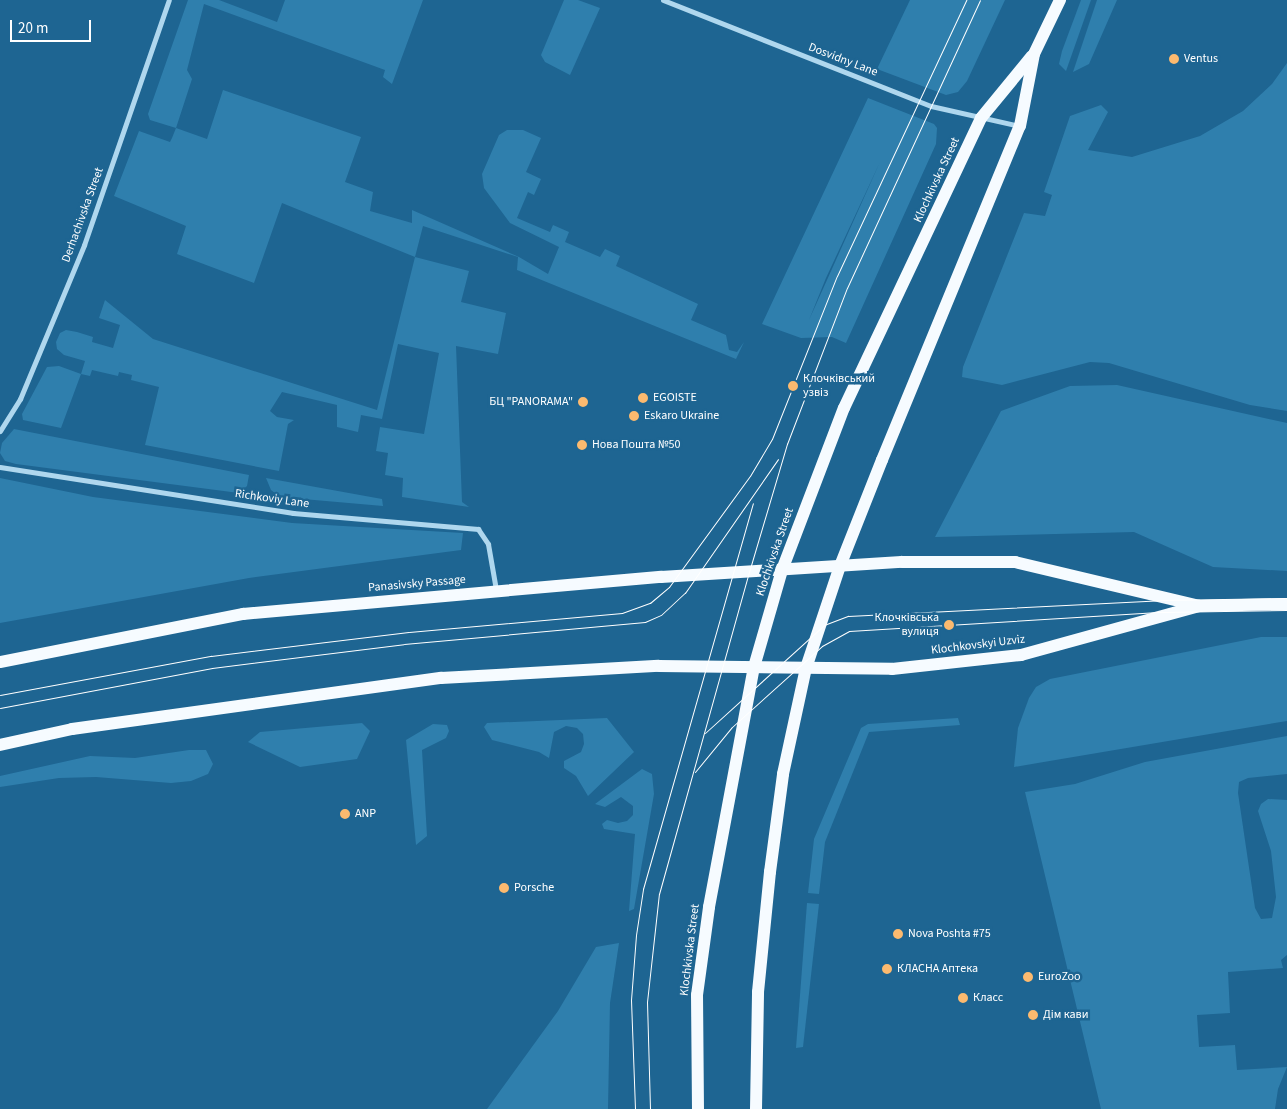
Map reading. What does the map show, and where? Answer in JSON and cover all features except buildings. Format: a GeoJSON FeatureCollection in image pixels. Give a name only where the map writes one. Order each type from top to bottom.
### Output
{"type":"FeatureCollection","features":[{"type":"Feature","properties":{"kind":"main road","name":"Klochkivska Street"},"geometry":{"type":"LineString","coordinates":[[698,1109],[698,995],[709,907],[754,667],[782,570],[844,408],[981,118],[1034,54],[1060,0]]}},
{"type":"Feature","properties":{"kind":"main road","name":"Klochkivska Street"},"geometry":{"type":"LineString","coordinates":[[756,1109],[758,992],[770,872],[783,774],[806,668],[840,566],[1020,126],[1034,54]]}},
{"type":"Feature","properties":{"kind":"main road","name":"Klochkovskyi Uzviz"},"geometry":{"type":"LineString","coordinates":[[840,566],[1015,562],[1200,606]]}},
{"type":"Feature","properties":{"kind":"main road","name":"Panasivsky Passage"},"geometry":{"type":"LineString","coordinates":[[0,662],[243,614],[496,590],[840,566]]}},
{"type":"Feature","properties":{"kind":"main road","name":"Klochkovskyi Uzviz"},"geometry":{"type":"LineString","coordinates":[[754,667],[892,669],[1021,655],[1200,606],[1287,604]]}},
{"type":"Feature","properties":{"kind":"main road"},"geometry":{"type":"LineString","coordinates":[[0,745],[72,729],[441,678],[659,666],[754,667]]}},
{"type":"Feature","properties":{"kind":"street","name":"Derhachivska Street"},"geometry":{"type":"LineString","coordinates":[[0,431],[20,399],[84,245],[170,0]]}},
{"type":"Feature","properties":{"kind":"street","name":"Dosvidny Lane"},"geometry":{"type":"LineString","coordinates":[[663,0],[931,106],[1020,126]]}},
{"type":"Feature","properties":{"kind":"street","name":"Richkoviy Lane"},"geometry":{"type":"LineString","coordinates":[[0,467],[293,513],[478,528],[488,544],[496,590]]}},
{"type":"Feature","properties":{"kind":"shaded area"},"geometry":{"type":"Polygon","coordinates":[[[188,0],[219,0],[277,22],[285,0],[423,0],[392,84],[383,77],[385,70],[204,4],[187,70],[192,79],[176,128],[150,120],[148,114],[188,0]]]}},
{"type":"Feature","properties":{"kind":"shaded area"},"geometry":{"type":"Polygon","coordinates":[[[564,0],[578,0],[600,8],[570,75],[545,62],[541,55],[564,0]]]}},
{"type":"Feature","properties":{"kind":"shaded area"},"geometry":{"type":"Polygon","coordinates":[[[910,0],[1005,0],[967,81],[958,92],[946,95],[877,69],[910,0]]]}},
{"type":"Feature","properties":{"kind":"shaded area"},"geometry":{"type":"Polygon","coordinates":[[[1081,0],[1091,0],[1066,71],[1059,64],[1081,0]]]}},
{"type":"Feature","properties":{"kind":"shaded area"},"geometry":{"type":"Polygon","coordinates":[[[1097,0],[1117,0],[1089,64],[1073,72],[1097,0]]]}},
{"type":"Feature","properties":{"kind":"shaded area"},"geometry":{"type":"Polygon","coordinates":[[[1287,63],[1287,411],[1250,405],[1109,363],[1090,362],[1002,385],[962,377],[963,367],[1024,213],[1045,216],[1052,195],[1044,192],[1070,116],[1101,105],[1108,112],[1088,150],[1132,157],[1200,136],[1243,111],[1272,84],[1287,63]]]}},
{"type":"Feature","properties":{"kind":"shaded area"},"geometry":{"type":"Polygon","coordinates":[[[223,90],[361,137],[345,182],[373,192],[370,211],[412,223],[412,210],[519,257],[548,274],[559,247],[510,223],[484,188],[482,174],[499,135],[507,130],[523,130],[541,138],[526,172],[541,179],[534,195],[528,192],[517,218],[550,232],[553,225],[569,232],[565,242],[600,257],[605,249],[620,256],[616,266],[698,304],[691,320],[726,335],[729,350],[737,352],[744,342],[736,359],[517,270],[518,257],[423,226],[415,257],[282,203],[254,283],[177,254],[186,226],[114,196],[139,131],[170,142],[176,128],[207,139],[223,90]]]}},
{"type":"Feature","properties":{"kind":"shaded area"},"geometry":{"type":"Polygon","coordinates":[[[868,98],[934,124],[937,128],[936,144],[846,343],[832,337],[801,338],[762,324],[868,98]],[[880,162],[826,278],[809,320],[880,162]]]}},
{"type":"Feature","properties":{"kind":"shaded area"},"geometry":{"type":"Polygon","coordinates":[[[415,257],[469,271],[461,302],[506,313],[498,354],[456,346],[462,502],[469,507],[402,497],[403,478],[385,475],[388,453],[376,451],[380,427],[424,434],[439,353],[398,344],[382,419],[361,415],[358,432],[337,427],[337,405],[282,392],[270,411],[277,417],[294,420],[288,424],[279,471],[145,445],[159,387],[131,380],[132,375],[119,372],[118,376],[92,370],[90,376],[81,374],[85,361],[64,355],[57,349],[56,342],[60,333],[66,330],[93,337],[92,342],[113,348],[120,325],[99,318],[105,300],[153,339],[377,410],[415,257]]]}},
{"type":"Feature","properties":{"kind":"shaded area"},"geometry":{"type":"Polygon","coordinates":[[[59,366],[81,374],[61,428],[23,420],[22,414],[47,367],[59,366]]]}},
{"type":"Feature","properties":{"kind":"shaded area"},"geometry":{"type":"Polygon","coordinates":[[[1117,385],[1287,423],[1287,571],[1213,567],[1134,532],[935,537],[1001,411],[1070,386],[1117,385]]]}},
{"type":"Feature","properties":{"kind":"shaded area"},"geometry":{"type":"Polygon","coordinates":[[[14,429],[249,475],[247,486],[239,493],[16,464],[5,461],[0,453],[2,443],[14,429]]]}},
{"type":"Feature","properties":{"kind":"shaded area"},"geometry":{"type":"Polygon","coordinates":[[[0,478],[93,497],[292,523],[463,533],[461,550],[249,578],[0,623],[0,478]]]}},
{"type":"Feature","properties":{"kind":"shaded area"},"geometry":{"type":"Polygon","coordinates":[[[266,478],[382,499],[383,506],[280,497],[271,490],[266,478]]]}},
{"type":"Feature","properties":{"kind":"shaded area"},"geometry":{"type":"Polygon","coordinates":[[[1261,637],[1287,637],[1287,721],[1014,767],[1018,728],[1029,698],[1036,687],[1050,679],[1261,637]]]}},
{"type":"Feature","properties":{"kind":"shaded area"},"geometry":{"type":"Polygon","coordinates":[[[607,718],[634,752],[588,796],[576,776],[564,768],[564,761],[581,752],[584,744],[583,734],[577,728],[566,726],[554,732],[549,758],[539,752],[492,740],[484,727],[487,723],[607,718]]]}},
{"type":"Feature","properties":{"kind":"shaded area"},"geometry":{"type":"Polygon","coordinates":[[[958,718],[960,725],[869,732],[825,842],[819,894],[808,893],[814,839],[861,728],[868,724],[958,718]]]}},
{"type":"Feature","properties":{"kind":"shaded area"},"geometry":{"type":"Polygon","coordinates":[[[362,723],[370,731],[357,759],[300,767],[248,742],[260,732],[362,723]]]}},
{"type":"Feature","properties":{"kind":"shaded area"},"geometry":{"type":"Polygon","coordinates":[[[433,724],[447,725],[449,731],[446,738],[422,750],[427,836],[416,845],[406,740],[433,724]]]}},
{"type":"Feature","properties":{"kind":"shaded area"},"geometry":{"type":"Polygon","coordinates":[[[1287,736],[1287,774],[1248,778],[1239,782],[1238,793],[1255,908],[1261,919],[1272,918],[1276,897],[1271,851],[1258,811],[1261,804],[1268,799],[1287,800],[1287,955],[1281,960],[1283,968],[1228,972],[1230,1013],[1197,1015],[1199,1047],[1235,1045],[1237,1070],[1287,1067],[1278,1089],[1275,1109],[1101,1109],[1025,792],[1075,784],[1145,762],[1287,736]]]}},
{"type":"Feature","properties":{"kind":"shaded area"},"geometry":{"type":"Polygon","coordinates":[[[189,750],[206,750],[213,764],[208,774],[191,781],[171,783],[96,777],[59,778],[0,787],[0,776],[90,756],[135,758],[189,750]]]}},
{"type":"Feature","properties":{"kind":"shaded area"},"geometry":{"type":"Polygon","coordinates":[[[642,769],[652,774],[654,794],[634,909],[629,911],[635,834],[604,829],[602,824],[607,820],[618,823],[627,821],[633,815],[633,806],[621,797],[605,807],[595,804],[642,769]]]}},
{"type":"Feature","properties":{"kind":"shaded area"},"geometry":{"type":"Polygon","coordinates":[[[807,903],[819,904],[803,1047],[796,1048],[807,903]]]}},
{"type":"Feature","properties":{"kind":"shaded area"},"geometry":{"type":"Polygon","coordinates":[[[619,943],[610,1003],[608,1109],[487,1109],[558,1011],[596,947],[619,943]]]}},
{"type":"Feature","properties":{"kind":"tram line"},"geometry":{"type":"LineString","coordinates":[[0,695],[211,656],[409,632],[622,613],[650,603],[669,587],[750,476],[772,439],[837,276],[966,0]]}},
{"type":"Feature","properties":{"kind":"tram line"},"geometry":{"type":"LineString","coordinates":[[650,1109],[647,1002],[659,894],[749,572],[787,444],[847,288],[980,0]]}},
{"type":"Feature","properties":{"kind":"tram line"},"geometry":{"type":"LineString","coordinates":[[0,708],[212,668],[404,644],[645,622],[661,615],[685,593],[778,459]]}},
{"type":"Feature","properties":{"kind":"tram line"},"geometry":{"type":"LineString","coordinates":[[635,1109],[631,1000],[636,935],[643,889],[753,503]]}},
{"type":"Feature","properties":{"kind":"tram line"},"geometry":{"type":"LineString","coordinates":[[705,733],[824,625],[848,616],[1161,600],[1287,598]]}},
{"type":"Feature","properties":{"kind":"tram line"},"geometry":{"type":"LineString","coordinates":[[695,772],[732,727],[822,646],[849,631],[1162,612],[1287,610]]}},
{"type":"Feature","properties":{"kind":"place","name":"Ventus"},"geometry":{"type":"Point","coordinates":[1174,59]}},
{"type":"Feature","properties":{"kind":"place","name":"Клочківський узвіз"},"geometry":{"type":"Point","coordinates":[793,386]}},
{"type":"Feature","properties":{"kind":"place","name":"EGOISTE"},"geometry":{"type":"Point","coordinates":[643,398]}},
{"type":"Feature","properties":{"kind":"place","name":"БЦ \"PANORAMA\""},"geometry":{"type":"Point","coordinates":[583,402]}},
{"type":"Feature","properties":{"kind":"place","name":"Eskaro Ukraine"},"geometry":{"type":"Point","coordinates":[634,416]}},
{"type":"Feature","properties":{"kind":"place","name":"Нова Пошта №50"},"geometry":{"type":"Point","coordinates":[582,445]}},
{"type":"Feature","properties":{"kind":"place","name":"Клочківська вулиця"},"geometry":{"type":"Point","coordinates":[949,625]}},
{"type":"Feature","properties":{"kind":"place","name":"ANP"},"geometry":{"type":"Point","coordinates":[345,814]}},
{"type":"Feature","properties":{"kind":"place","name":"Porsche"},"geometry":{"type":"Point","coordinates":[504,888]}},
{"type":"Feature","properties":{"kind":"place","name":"Nova Poshta #75"},"geometry":{"type":"Point","coordinates":[898,934]}},
{"type":"Feature","properties":{"kind":"place","name":"КЛАСНА Аптека"},"geometry":{"type":"Point","coordinates":[887,969]}},
{"type":"Feature","properties":{"kind":"place","name":"EuroZoo"},"geometry":{"type":"Point","coordinates":[1028,977]}},
{"type":"Feature","properties":{"kind":"place","name":"Класс"},"geometry":{"type":"Point","coordinates":[963,998]}},
{"type":"Feature","properties":{"kind":"place","name":"Дім кави"},"geometry":{"type":"Point","coordinates":[1033,1015]}}]}
